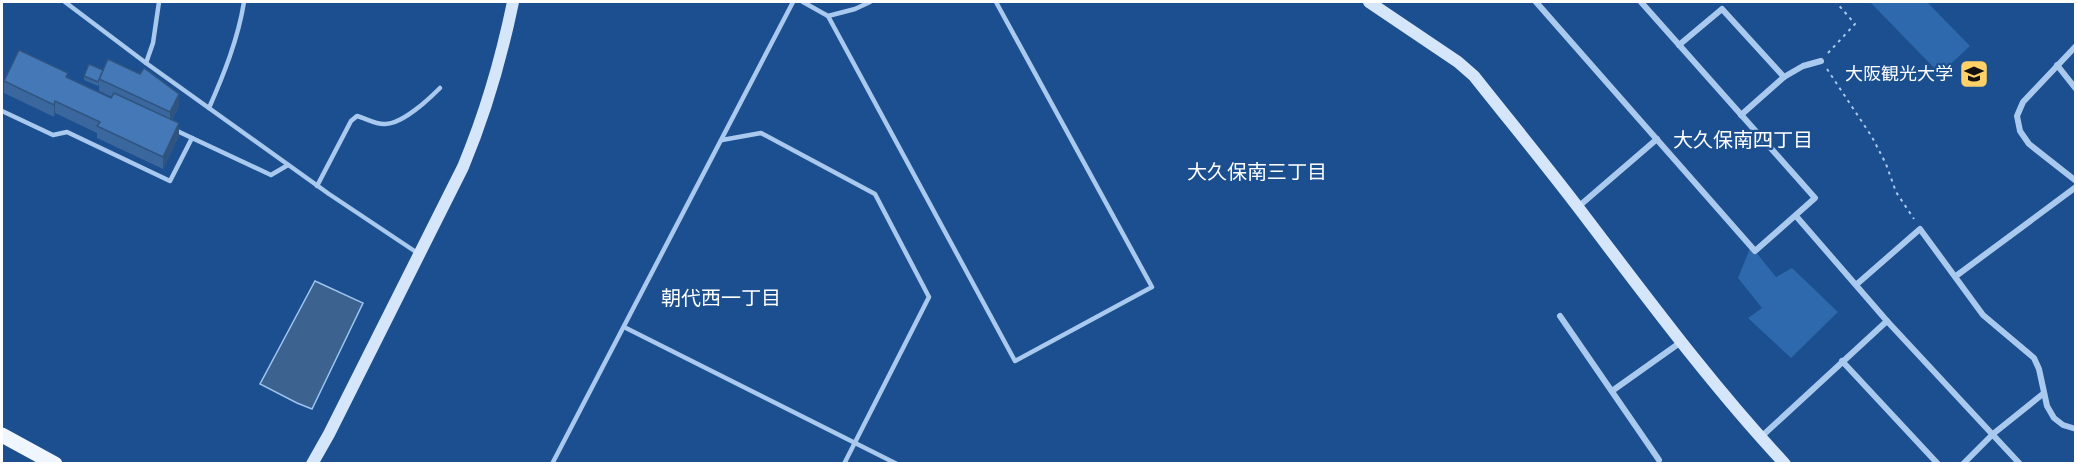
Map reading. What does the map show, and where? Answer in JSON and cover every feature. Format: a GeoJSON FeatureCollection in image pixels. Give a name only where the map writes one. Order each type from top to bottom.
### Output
{"type":"FeatureCollection","features":[{"type":"Feature","properties":{"kind":"main road"},"geometry":{"type":"LineString","coordinates":[[2,435],[55,464]]}},
{"type":"Feature","properties":{"kind":"street"},"geometry":{"type":"LineString","coordinates":[[312,464],[419,254],[482,123],[494,85],[513,2]]}},
{"type":"Feature","properties":{"kind":"street"},"geometry":{"type":"LineString","coordinates":[[1369,2],[1382,5],[1474,76],[1681,342],[1785,464]]}},
{"type":"Feature","properties":{"kind":"street"},"geometry":{"type":"LineString","coordinates":[[1536,2],[1755,251],[1815,198],[1641,2]]}},
{"type":"Feature","properties":{"kind":"street"},"geometry":{"type":"LineString","coordinates":[[1679,45],[1722,9],[1784,77]]}},
{"type":"Feature","properties":{"kind":"street"},"geometry":{"type":"LineString","coordinates":[[2076,46],[2023,102],[2017,116],[2020,132],[2029,144],[2076,181]]}},
{"type":"Feature","properties":{"kind":"street"},"geometry":{"type":"LineString","coordinates":[[1741,115],[1784,77],[1803,66],[1821,61]]}},
{"type":"Feature","properties":{"kind":"street"},"geometry":{"type":"LineString","coordinates":[[2057,65],[2076,89]]}},
{"type":"Feature","properties":{"kind":"street"},"geometry":{"type":"LineString","coordinates":[[1578,207],[1657,139]]}},
{"type":"Feature","properties":{"kind":"street"},"geometry":{"type":"LineString","coordinates":[[1956,276],[2076,187]]}},
{"type":"Feature","properties":{"kind":"street"},"geometry":{"type":"LineString","coordinates":[[1796,216],[1887,321],[2020,464]]}},
{"type":"Feature","properties":{"kind":"street"},"geometry":{"type":"LineString","coordinates":[[1857,284],[1920,229],[1983,315],[2034,358],[2039,369],[2047,406],[2054,418],[2063,426],[2076,429]]}},
{"type":"Feature","properties":{"kind":"street"},"geometry":{"type":"LineString","coordinates":[[1560,316],[1659,460]]}},
{"type":"Feature","properties":{"kind":"street"},"geometry":{"type":"LineString","coordinates":[[1761,438],[1887,321]]}},
{"type":"Feature","properties":{"kind":"street"},"geometry":{"type":"LineString","coordinates":[[1612,391],[1681,342]]}},
{"type":"Feature","properties":{"kind":"street"},"geometry":{"type":"LineString","coordinates":[[1842,361],[1938,464]]}},
{"type":"Feature","properties":{"kind":"street"},"geometry":{"type":"LineString","coordinates":[[1963,464],[1993,434],[2044,393]]}},
{"type":"Feature","properties":{"kind":"lane"},"geometry":{"type":"LineString","coordinates":[[65,2],[317,186],[419,254]]}},
{"type":"Feature","properties":{"kind":"lane"},"geometry":{"type":"LineString","coordinates":[[146,63],[153,43],[159,2]]}},
{"type":"Feature","properties":{"kind":"lane"},"geometry":{"type":"LineString","coordinates":[[209,108],[241,22],[244,2]]}},
{"type":"Feature","properties":{"kind":"lane"},"geometry":{"type":"LineString","coordinates":[[552,464],[794,2]]}},
{"type":"Feature","properties":{"kind":"lane"},"geometry":{"type":"LineString","coordinates":[[803,2],[828,16],[1015,362],[1152,287],[996,2]]}},
{"type":"Feature","properties":{"kind":"lane"},"geometry":{"type":"LineString","coordinates":[[828,16],[855,9],[870,2]]}},
{"type":"Feature","properties":{"kind":"lane"},"geometry":{"type":"LineString","coordinates":[[317,186],[351,121],[357,116],[383,124],[395,123],[440,88]]}},
{"type":"Feature","properties":{"kind":"lane"},"geometry":{"type":"LineString","coordinates":[[2,111],[52,135],[67,132],[170,181],[192,138]]}},
{"type":"Feature","properties":{"kind":"lane"},"geometry":{"type":"LineString","coordinates":[[172,129],[271,175],[288,165]]}},
{"type":"Feature","properties":{"kind":"lane"},"geometry":{"type":"LineString","coordinates":[[722,140],[761,133],[875,194],[929,297],[844,464]]}},
{"type":"Feature","properties":{"kind":"lane"},"geometry":{"type":"LineString","coordinates":[[624,327],[897,464]]}},
{"type":"Feature","properties":{"kind":"path"},"geometry":{"type":"LineString","coordinates":[[1836,2],[1855,24],[1821,61],[1872,137],[1886,164],[1896,192],[1920,229]]}},
{"type":"Feature","properties":{"kind":"shaded area"},"geometry":{"type":"Polygon","coordinates":[[[1870,2],[1927,2],[1970,46],[1940,74],[1870,2]]]}},
{"type":"Feature","properties":{"kind":"shaded area"},"geometry":{"type":"Polygon","coordinates":[[[1751,246],[1776,277],[1792,268],[1838,312],[1791,358],[1748,318],[1762,308],[1738,278],[1751,246]]]}},
{"type":"Feature","properties":{"kind":"shaded area"},"geometry":{"type":"Polygon","coordinates":[[[315,281],[363,303],[312,409],[260,384],[315,281]]]}},
{"type":"Feature","properties":{"kind":"building"},"geometry":{"type":"Polygon","coordinates":[[[19,50],[68,73],[66,77],[111,98],[114,93],[179,123],[163,157],[97,126],[100,122],[55,101],[54,105],[4,81],[19,50]]]}},
{"type":"Feature","properties":{"kind":"building"},"geometry":{"type":"Polygon","coordinates":[[[108,59],[140,74],[144,68],[179,94],[170,112],[99,79],[108,59]]]}},
{"type":"Feature","properties":{"kind":"building"},"geometry":{"type":"Polygon","coordinates":[[[89,64],[103,70],[98,82],[84,76],[89,64]]]}},
{"type":"Feature","properties":{"kind":"place","name":"大阪観光大学"},"geometry":{"type":"Point","coordinates":[1974,74]}},
{"type":"Feature","properties":{"kind":"district","name":"大久保南四丁目"},"geometry":{"type":"Point","coordinates":[1743,140]}},
{"type":"Feature","properties":{"kind":"district","name":"大久保南三丁目"},"geometry":{"type":"Point","coordinates":[1257,172]}},
{"type":"Feature","properties":{"kind":"district","name":"朝代西一丁目"},"geometry":{"type":"Point","coordinates":[721,298]}}]}
